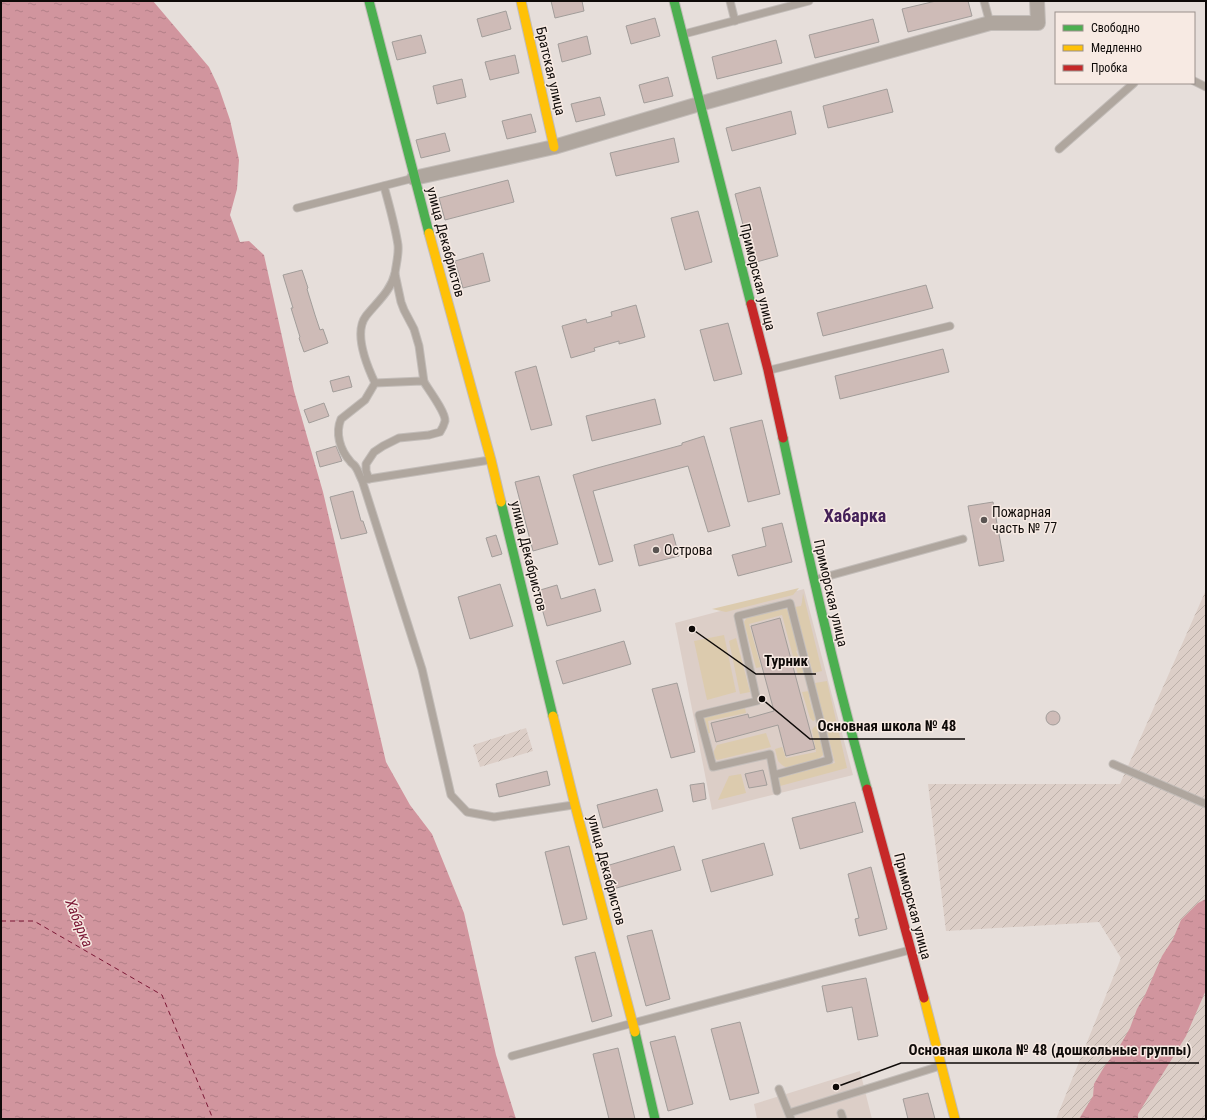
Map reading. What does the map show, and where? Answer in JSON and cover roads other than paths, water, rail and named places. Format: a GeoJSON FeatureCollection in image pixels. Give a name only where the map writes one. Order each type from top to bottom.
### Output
{"type":"FeatureCollection","features":[{"type":"Feature","properties":{"kind":"street","name":"улица Декабристов"},"geometry":{"type":"LineString","coordinates":[[369,1],[414,178],[491,460],[575,805],[633,1023],[655,1119]]}},
{"type":"Feature","properties":{"kind":"street","name":"Братская улица"},"geometry":{"type":"LineString","coordinates":[[521,1],[554,147]]}},
{"type":"Feature","properties":{"kind":"street","name":"Приморская улица"},"geometry":{"type":"LineString","coordinates":[[674,1],[699,104],[768,370],[814,580],[848,722],[911,950],[955,1119]]}},
{"type":"Feature","properties":{"kind":"street"},"geometry":{"type":"LineString","coordinates":[[414,178],[554,147],[699,104],[990,23],[1038,23],[1037,1]]}},
{"type":"Feature","properties":{"kind":"lane"},"geometry":{"type":"LineString","coordinates":[[730,1],[735,21]]}},
{"type":"Feature","properties":{"kind":"lane"},"geometry":{"type":"LineString","coordinates":[[682,35],[809,1]]}},
{"type":"Feature","properties":{"kind":"lane"},"geometry":{"type":"LineString","coordinates":[[984,1],[990,23]]}},
{"type":"Feature","properties":{"kind":"lane"},"geometry":{"type":"LineString","coordinates":[[1195,82],[1206,87]]}},
{"type":"Feature","properties":{"kind":"lane"},"geometry":{"type":"LineString","coordinates":[[1059,148],[1133,84]]}},
{"type":"Feature","properties":{"kind":"lane"},"geometry":{"type":"LineString","coordinates":[[297,208],[414,178]]}},
{"type":"Feature","properties":{"kind":"lane"},"geometry":{"type":"LineString","coordinates":[[375,383],[366,363],[361,338],[361,327],[366,316],[388,290],[395,274],[398,247],[391,209],[384,186]]}},
{"type":"Feature","properties":{"kind":"lane"},"geometry":{"type":"LineString","coordinates":[[365,479],[366,464],[374,452],[399,438],[429,435],[440,432],[445,422],[445,417],[442,410],[424,382],[414,329],[401,302],[395,274]]}},
{"type":"Feature","properties":{"kind":"lane"},"geometry":{"type":"LineString","coordinates":[[768,370],[950,326]]}},
{"type":"Feature","properties":{"kind":"lane"},"geometry":{"type":"LineString","coordinates":[[375,383],[424,382]]}},
{"type":"Feature","properties":{"kind":"lane"},"geometry":{"type":"LineString","coordinates":[[375,383],[364,400],[345,414],[339,423],[339,440],[350,462],[355,465],[365,479],[422,669],[450,795],[467,812],[494,817],[575,805]]}},
{"type":"Feature","properties":{"kind":"lane"},"geometry":{"type":"LineString","coordinates":[[365,479],[491,460]]}},
{"type":"Feature","properties":{"kind":"lane"},"geometry":{"type":"LineString","coordinates":[[814,580],[963,539]]}},
{"type":"Feature","properties":{"kind":"lane"},"geometry":{"type":"LineString","coordinates":[[774,775],[829,760],[790,603],[738,616],[757,701],[699,716],[713,767],[770,754],[777,791]]}},
{"type":"Feature","properties":{"kind":"lane"},"geometry":{"type":"LineString","coordinates":[[1114,764],[1206,804]]}},
{"type":"Feature","properties":{"kind":"lane"},"geometry":{"type":"LineString","coordinates":[[512,1056],[911,950]]}},
{"type":"Feature","properties":{"kind":"lane"},"geometry":{"type":"LineString","coordinates":[[779,1089],[790,1116],[941,1066]]}},
{"type":"Feature","properties":{"kind":"water"},"geometry":{"type":"Polygon","coordinates":[[[1,1],[153,1],[209,67],[219,88],[230,120],[239,160],[237,189],[230,215],[240,242],[249,241],[264,255],[294,391],[323,492],[386,762],[410,805],[432,834],[464,913],[496,1055],[516,1119],[1,1119],[1,1]]]}},
{"type":"Feature","properties":{"kind":"water"},"geometry":{"type":"Polygon","coordinates":[[[1206,899],[1206,990],[1186,1036],[1138,1114],[1138,1119],[1079,1119],[1093,1096],[1094,1084],[1104,1067],[1118,1049],[1130,1028],[1137,1009],[1145,995],[1162,956],[1173,939],[1181,920],[1198,903],[1206,899]]]}},
{"type":"Feature","properties":{"kind":"place","name":"Пожарная часть № 77"},"geometry":{"type":"Point","coordinates":[984,520]}},
{"type":"Feature","properties":{"kind":"place","name":"Острова"},"geometry":{"type":"Point","coordinates":[656,550]}},
{"type":"Feature","properties":{"kind":"place","name":"Турник"},"geometry":{"type":"Point","coordinates":[692,629]}},
{"type":"Feature","properties":{"kind":"place","name":"Основная школа № 48"},"geometry":{"type":"Point","coordinates":[762,699]}},
{"type":"Feature","properties":{"kind":"place","name":"Основная школа № 48 (дошкольные группы)"},"geometry":{"type":"Point","coordinates":[836,1087]}},
{"type":"Feature","properties":{"kind":"district","name":"Хабарка"},"geometry":{"type":"Point","coordinates":[855,515]}}]}
